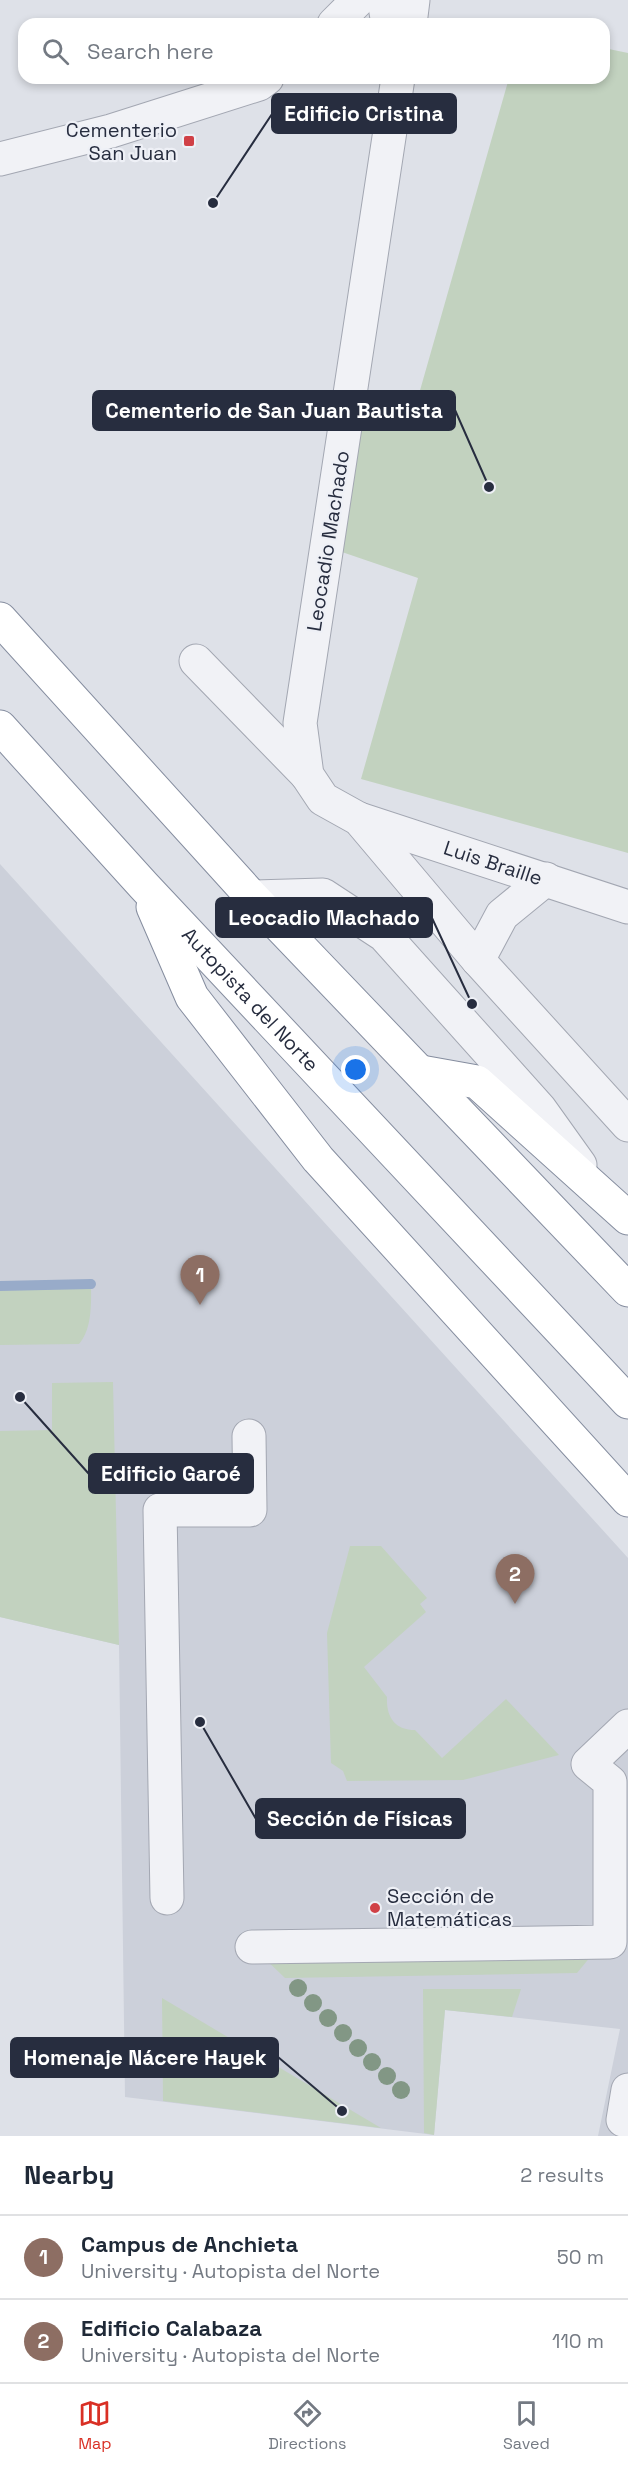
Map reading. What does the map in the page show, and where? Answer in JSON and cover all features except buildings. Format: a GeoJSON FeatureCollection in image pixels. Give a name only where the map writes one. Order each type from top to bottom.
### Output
{"type":"FeatureCollection","features":[{"type":"Feature","properties":{"kind":"highway"},"geometry":{"type":"LineString","coordinates":[[0,619],[252,897],[628,1290]]}},
{"type":"Feature","properties":{"kind":"highway","name":"Autopista del Norte"},"geometry":{"type":"LineString","coordinates":[[0,727],[144,886],[628,1402]]}},
{"type":"Feature","properties":{"kind":"highway"},"geometry":{"type":"LineString","coordinates":[[144,886],[192,997],[318,1159],[628,1500]]}},
{"type":"Feature","properties":{"kind":"highway"},"geometry":{"type":"LineString","coordinates":[[421,1072],[477,1082],[628,1218]]}},
{"type":"Feature","properties":{"kind":"street"},"geometry":{"type":"LineString","coordinates":[[340,18],[358,0]]}},
{"type":"Feature","properties":{"kind":"street"},"geometry":{"type":"LineString","coordinates":[[384,0],[387,18]]}},
{"type":"Feature","properties":{"kind":"street"},"geometry":{"type":"LineString","coordinates":[[411,18],[413,0]]}},
{"type":"Feature","properties":{"kind":"street"},"geometry":{"type":"LineString","coordinates":[[0,159],[111,131],[259,84]]}},
{"type":"Feature","properties":{"kind":"street","name":"Leocadio Machado"},"geometry":{"type":"LineString","coordinates":[[396,84],[300,723],[307,775],[323,799],[359,819],[478,960],[628,1125]]}},
{"type":"Feature","properties":{"kind":"street"},"geometry":{"type":"LineString","coordinates":[[196,661],[307,775]]}},
{"type":"Feature","properties":{"kind":"street","name":"Luis Braille"},"geometry":{"type":"LineString","coordinates":[[359,819],[628,906]]}},
{"type":"Feature","properties":{"kind":"street"},"geometry":{"type":"LineString","coordinates":[[478,960],[502,915],[546,879]]}},
{"type":"Feature","properties":{"kind":"street"},"geometry":{"type":"LineString","coordinates":[[252,897],[323,895],[384,935],[540,1109],[602,1196]]}},
{"type":"Feature","properties":{"kind":"street"},"geometry":{"type":"LineString","coordinates":[[167,1898],[160,1510],[250,1510],[249,1436]]}},
{"type":"Feature","properties":{"kind":"street"},"geometry":{"type":"LineString","coordinates":[[252,1947],[610,1942],[610,1782],[588,1764],[628,1726]]}},
{"type":"Feature","properties":{"kind":"street"},"geometry":{"type":"LineString","coordinates":[[628,2090],[623,2120],[628,2121]]}},
{"type":"Feature","properties":{"kind":"shaded area"},"geometry":{"type":"Polygon","coordinates":[[[0,864],[628,1558],[628,2136],[598,2136],[620,2029],[445,2010],[434,2135],[125,2097],[119,1645],[0,1617],[0,864]]]}},
{"type":"Feature","properties":{"kind":"green space"},"geometry":{"type":"Polygon","coordinates":[[[610,49],[628,53],[628,853],[361,779],[418,578],[339,551],[364,412],[411,422],[507,84],[610,84],[610,49]]]}},
{"type":"Feature","properties":{"kind":"green space"},"geometry":{"type":"Polygon","coordinates":[[[91,1280],[89,1322],[84,1338],[79,1344],[0,1345],[0,1282],[91,1280]]]}},
{"type":"Feature","properties":{"kind":"green space"},"geometry":{"type":"Polygon","coordinates":[[[113,1382],[119,1645],[0,1617],[0,1431],[52,1430],[52,1383],[113,1382]]]}},
{"type":"Feature","properties":{"kind":"green space"},"geometry":{"type":"Polygon","coordinates":[[[350,1546],[381,1546],[427,1598],[420,1604],[426,1612],[364,1667],[387,1697],[388,1711],[397,1725],[415,1730],[442,1758],[506,1699],[559,1755],[463,1780],[347,1781],[343,1771],[331,1763],[327,1633],[350,1546]]]}},
{"type":"Feature","properties":{"kind":"green space"},"geometry":{"type":"Polygon","coordinates":[[[596,1950],[577,1973],[285,1978],[261,1955],[596,1950]]]}},
{"type":"Feature","properties":{"kind":"green space"},"geometry":{"type":"Polygon","coordinates":[[[423,1989],[521,1989],[512,2017],[445,2010],[434,2135],[424,2133],[423,1989]]]}},
{"type":"Feature","properties":{"kind":"green space"},"geometry":{"type":"Polygon","coordinates":[[[162,1998],[381,2128],[163,2101],[162,1998]]]}},
{"type":"Feature","properties":{"kind":"waterway"},"geometry":{"type":"LineString","coordinates":[[0,1286],[91,1284]]}},
{"type":"Feature","properties":{"kind":"place","name":"Cementerio San Juan"},"geometry":{"type":"Point","coordinates":[189,141]}},
{"type":"Feature","properties":{"kind":"place","name":"Edificio Cristina"},"geometry":{"type":"Point","coordinates":[213,203]}},
{"type":"Feature","properties":{"kind":"place","name":"Cementerio de San Juan Bautista"},"geometry":{"type":"Point","coordinates":[489,487]}},
{"type":"Feature","properties":{"kind":"place","name":"Leocadio Machado"},"geometry":{"type":"Point","coordinates":[472,1004]}},
{"type":"Feature","properties":{"kind":"place","name":"Campus de Anchieta"},"geometry":{"type":"Point","coordinates":[200,1305]}},
{"type":"Feature","properties":{"kind":"place","name":"Edificio Garoé"},"geometry":{"type":"Point","coordinates":[20,1397]}},
{"type":"Feature","properties":{"kind":"place","name":"Edificio Calabaza"},"geometry":{"type":"Point","coordinates":[515,1604]}},
{"type":"Feature","properties":{"kind":"place","name":"Sección de Físicas"},"geometry":{"type":"Point","coordinates":[200,1722]}},
{"type":"Feature","properties":{"kind":"place","name":"Sección de Matemáticas"},"geometry":{"type":"Point","coordinates":[375,1908]}},
{"type":"Feature","properties":{"kind":"place","name":"Homenaje Nácere Hayek"},"geometry":{"type":"Point","coordinates":[342,2111]}}]}
